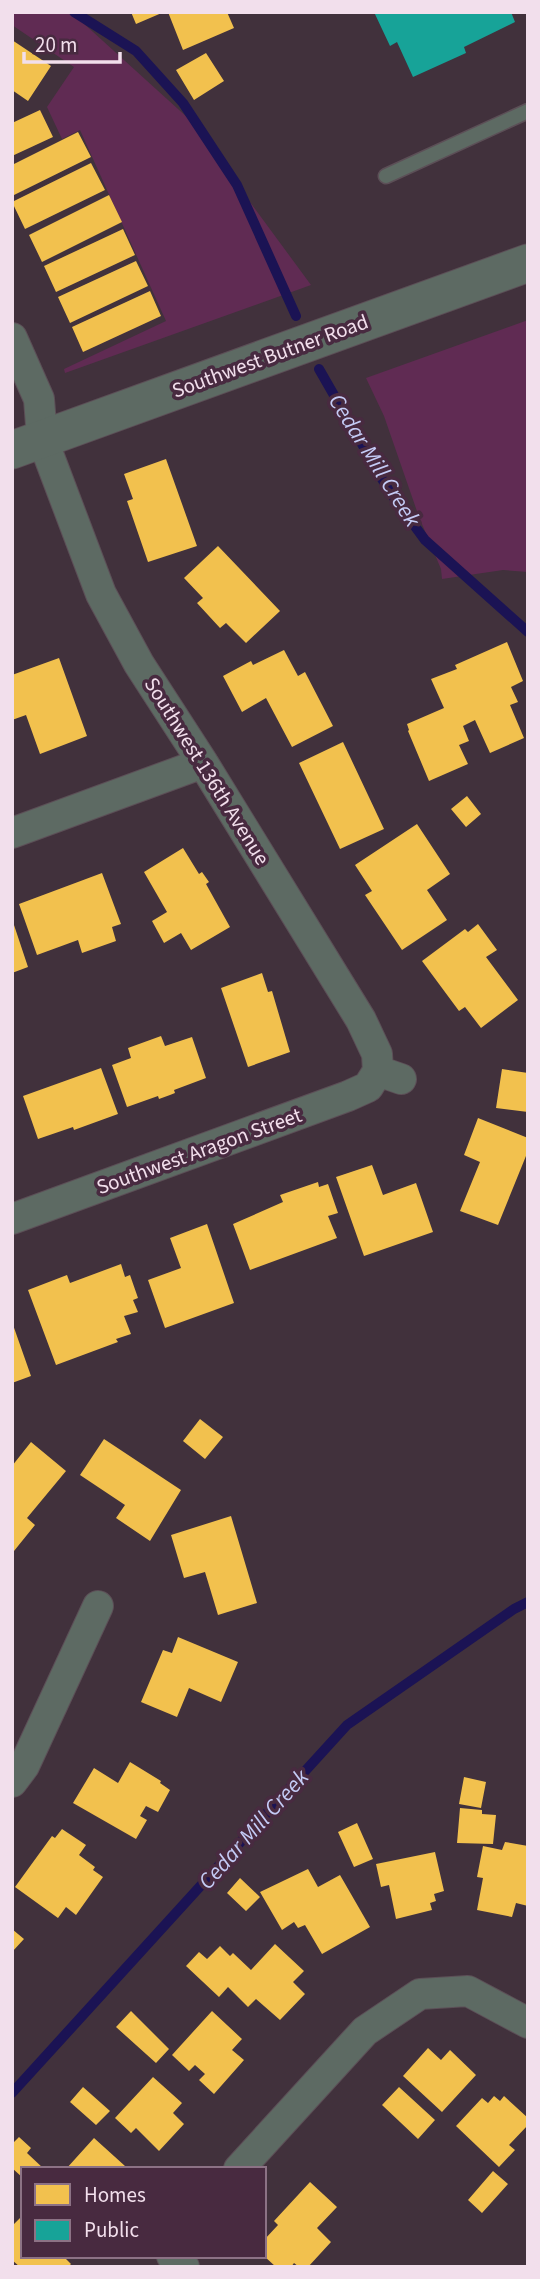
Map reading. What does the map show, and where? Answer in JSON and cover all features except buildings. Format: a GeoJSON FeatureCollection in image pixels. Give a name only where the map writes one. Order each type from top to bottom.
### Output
{"type":"FeatureCollection","features":[{"type":"Feature","properties":{"kind":"street","name":"Southwest Butner Road"},"geometry":{"type":"LineString","coordinates":[[27,444],[528,263]]}},
{"type":"Feature","properties":{"kind":"street","name":"Southwest 136th Avenue"},"geometry":{"type":"LineString","coordinates":[[12,338],[39,399],[27,444],[101,594],[139,664],[361,1020],[390,1075]]}},
{"type":"Feature","properties":{"kind":"street"},"geometry":{"type":"LineString","coordinates":[[12,833],[203,763]]}},
{"type":"Feature","properties":{"kind":"street","name":"Southwest Aragon Street"},"geometry":{"type":"LineString","coordinates":[[12,1219],[348,1096],[390,1075]]}},
{"type":"Feature","properties":{"kind":"street"},"geometry":{"type":"LineString","coordinates":[[12,1782],[24,1766],[98,1606]]}},
{"type":"Feature","properties":{"kind":"street"},"geometry":{"type":"LineString","coordinates":[[241,2167],[365,2031],[419,1994],[468,1990],[528,2023]]}},
{"type":"Feature","properties":{"kind":"lane"},"geometry":{"type":"LineString","coordinates":[[386,176],[528,111]]}},
{"type":"Feature","properties":{"kind":"shaded area"},"geometry":{"type":"Polygon","coordinates":[[[12,12],[71,12],[189,119],[311,285],[65,373],[64,369],[166,321],[80,130],[62,139],[47,107],[74,67],[12,25],[12,12]]]}},
{"type":"Feature","properties":{"kind":"shaded area"},"geometry":{"type":"Polygon","coordinates":[[[528,320],[528,572],[503,570],[442,579],[441,569],[419,517],[384,416],[366,378],[528,320]]]}},
{"type":"Feature","properties":{"kind":"waterway","name":"Cedar Mill Creek"},"geometry":{"type":"LineString","coordinates":[[74,12],[136,51],[183,103],[237,185],[296,316]]}},
{"type":"Feature","properties":{"kind":"waterway","name":"Cedar Mill Creek"},"geometry":{"type":"LineString","coordinates":[[319,369],[389,491],[425,540],[528,632]]}},
{"type":"Feature","properties":{"kind":"waterway","name":"Cedar Mill Creek"},"geometry":{"type":"LineString","coordinates":[[12,2093],[347,1725],[528,1602]]}}]}
